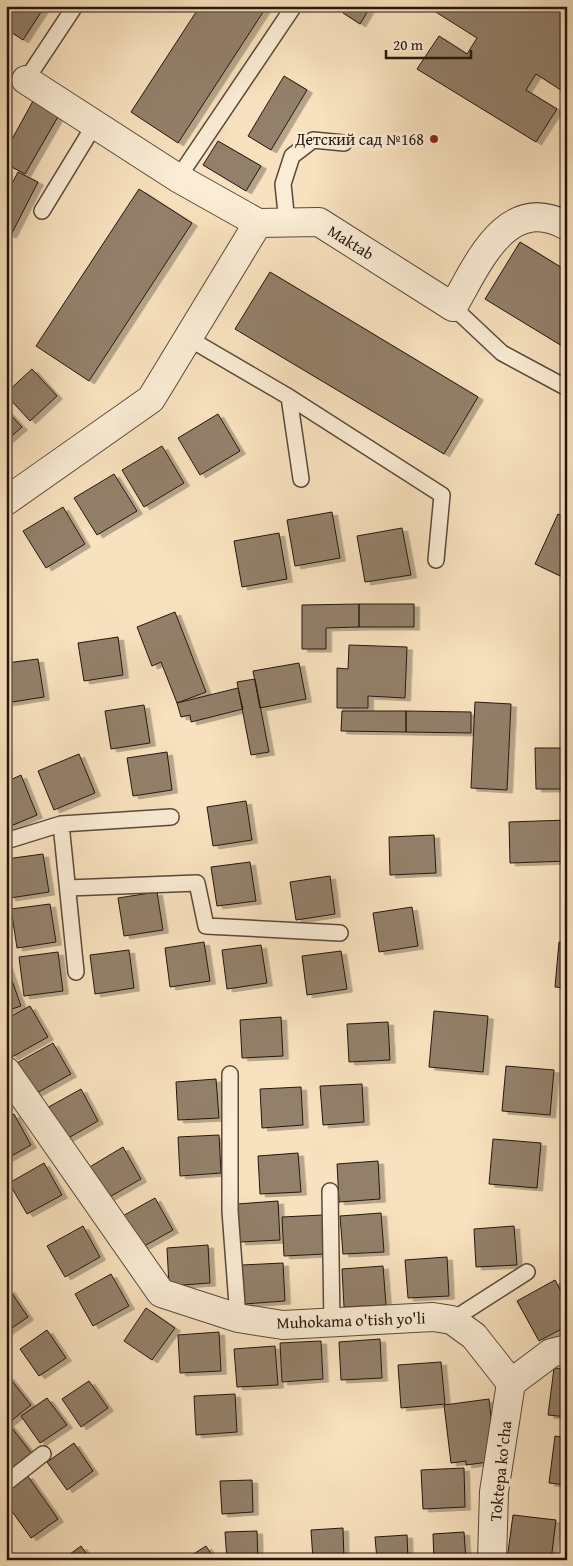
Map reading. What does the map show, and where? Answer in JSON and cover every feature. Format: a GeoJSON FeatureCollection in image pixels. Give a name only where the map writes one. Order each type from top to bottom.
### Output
{"type":"FeatureCollection","features":[{"type":"Feature","properties":{"kind":"street","name":"Maktab"},"geometry":{"type":"LineString","coordinates":[[26,80],[178,178],[258,223],[319,222],[453,307]]}},
{"type":"Feature","properties":{"kind":"street"},"geometry":{"type":"LineString","coordinates":[[453,307],[492,241],[508,227],[525,218],[554,220],[567,226]]}},
{"type":"Feature","properties":{"kind":"street"},"geometry":{"type":"LineString","coordinates":[[6,501],[151,399],[258,223]]}},
{"type":"Feature","properties":{"kind":"street","name":"Muhokama o'tish yo'li"},"geometry":{"type":"LineString","coordinates":[[6,1071],[161,1293],[238,1318],[283,1325],[332,1324],[433,1317],[452,1320]]}},
{"type":"Feature","properties":{"kind":"street"},"geometry":{"type":"LineString","coordinates":[[452,1320],[474,1336],[511,1383],[551,1353],[567,1349]]}},
{"type":"Feature","properties":{"kind":"street","name":"Toktepa ko'cha"},"geometry":{"type":"LineString","coordinates":[[492,1560],[494,1492],[511,1383]]}},
{"type":"Feature","properties":{"kind":"lane"},"geometry":{"type":"LineString","coordinates":[[26,80],[74,6]]}},
{"type":"Feature","properties":{"kind":"lane"},"geometry":{"type":"LineString","coordinates":[[178,178],[294,6]]}},
{"type":"Feature","properties":{"kind":"lane"},"geometry":{"type":"LineString","coordinates":[[42,211],[94,124]]}},
{"type":"Feature","properties":{"kind":"lane"},"geometry":{"type":"LineString","coordinates":[[287,223],[283,184],[292,156],[313,140],[344,143]]}},
{"type":"Feature","properties":{"kind":"lane"},"geometry":{"type":"LineString","coordinates":[[453,307],[502,354],[567,388]]}},
{"type":"Feature","properties":{"kind":"lane"},"geometry":{"type":"LineString","coordinates":[[188,338],[289,397],[442,495],[436,560]]}},
{"type":"Feature","properties":{"kind":"lane"},"geometry":{"type":"LineString","coordinates":[[289,397],[301,479]]}},
{"type":"Feature","properties":{"kind":"lane"},"geometry":{"type":"LineString","coordinates":[[6,840],[61,824],[171,817]]}},
{"type":"Feature","properties":{"kind":"lane"},"geometry":{"type":"LineString","coordinates":[[61,824],[76,972]]}},
{"type":"Feature","properties":{"kind":"lane"},"geometry":{"type":"LineString","coordinates":[[68,888],[197,882],[206,926],[340,934]]}},
{"type":"Feature","properties":{"kind":"lane"},"geometry":{"type":"LineString","coordinates":[[230,1074],[230,1211],[238,1318]]}},
{"type":"Feature","properties":{"kind":"lane"},"geometry":{"type":"LineString","coordinates":[[330,1191],[332,1324]]}},
{"type":"Feature","properties":{"kind":"lane"},"geometry":{"type":"LineString","coordinates":[[452,1320],[527,1272]]}},
{"type":"Feature","properties":{"kind":"lane"},"geometry":{"type":"LineString","coordinates":[[6,1483],[43,1454]]}},
{"type":"Feature","properties":{"kind":"building"},"geometry":{"type":"Polygon","coordinates":[[[6,6],[45,6],[23,40],[6,29],[6,6]]]}},
{"type":"Feature","properties":{"kind":"building"},"geometry":{"type":"Polygon","coordinates":[[[200,6],[267,6],[178,143],[131,112],[200,6]]]}},
{"type":"Feature","properties":{"kind":"building"},"geometry":{"type":"Polygon","coordinates":[[[347,6],[371,6],[360,24],[343,13],[347,6]]]}},
{"type":"Feature","properties":{"kind":"building"},"geometry":{"type":"Polygon","coordinates":[[[433,6],[561,6],[567,10],[567,94],[536,74],[526,90],[557,109],[536,142],[417,69],[439,36],[467,54],[477,38],[431,9],[433,6]]]}},
{"type":"Feature","properties":{"kind":"building"},"geometry":{"type":"Polygon","coordinates":[[[284,76],[307,90],[271,150],[248,136],[284,76]]]}},
{"type":"Feature","properties":{"kind":"building"},"geometry":{"type":"Polygon","coordinates":[[[33,101],[59,115],[25,174],[6,164],[6,150],[33,101]]]}},
{"type":"Feature","properties":{"kind":"building"},"geometry":{"type":"Polygon","coordinates":[[[218,141],[261,166],[246,191],[203,165],[218,141]]]}},
{"type":"Feature","properties":{"kind":"building"},"geometry":{"type":"Polygon","coordinates":[[[18,172],[38,182],[11,235],[6,233],[6,195],[18,172]]]}},
{"type":"Feature","properties":{"kind":"building"},"geometry":{"type":"Polygon","coordinates":[[[139,189],[192,223],[89,381],[36,346],[139,189]]]}},
{"type":"Feature","properties":{"kind":"building"},"geometry":{"type":"Polygon","coordinates":[[[520,242],[567,271],[567,349],[485,299],[520,242]]]}},
{"type":"Feature","properties":{"kind":"building"},"geometry":{"type":"Polygon","coordinates":[[[270,272],[478,397],[444,454],[235,329],[270,272]]]}},
{"type":"Feature","properties":{"kind":"building"},"geometry":{"type":"Polygon","coordinates":[[[32,369],[57,396],[30,421],[6,393],[32,369]]]}},
{"type":"Feature","properties":{"kind":"building"},"geometry":{"type":"Polygon","coordinates":[[[6,410],[22,427],[6,441],[6,410]]]}},
{"type":"Feature","properties":{"kind":"building"},"geometry":{"type":"Polygon","coordinates":[[[218,414],[240,451],[200,475],[178,438],[218,414]]]}},
{"type":"Feature","properties":{"kind":"building"},"geometry":{"type":"Polygon","coordinates":[[[162,446],[184,483],[144,507],[122,470],[162,446]]]}},
{"type":"Feature","properties":{"kind":"building"},"geometry":{"type":"Polygon","coordinates":[[[114,474],[137,511],[97,535],[74,498],[114,474]]]}},
{"type":"Feature","properties":{"kind":"building"},"geometry":{"type":"Polygon","coordinates":[[[63,507],[85,544],[46,568],[23,531],[63,507]]]}},
{"type":"Feature","properties":{"kind":"building"},"geometry":{"type":"Polygon","coordinates":[[[332,512],[340,558],[295,566],[287,520],[332,512]]]}},
{"type":"Feature","properties":{"kind":"building"},"geometry":{"type":"Polygon","coordinates":[[[558,514],[567,518],[567,579],[535,564],[558,514]]]}},
{"type":"Feature","properties":{"kind":"building"},"geometry":{"type":"Polygon","coordinates":[[[402,528],[411,575],[365,582],[357,536],[402,528]]]}},
{"type":"Feature","properties":{"kind":"building"},"geometry":{"type":"Polygon","coordinates":[[[279,533],[287,579],[242,587],[234,541],[279,533]]]}},
{"type":"Feature","properties":{"kind":"building"},"geometry":{"type":"Polygon","coordinates":[[[359,604],[414,604],[414,627],[359,627],[359,604]]]}},
{"type":"Feature","properties":{"kind":"building"},"geometry":{"type":"Polygon","coordinates":[[[359,604],[359,627],[326,628],[326,649],[302,649],[302,605],[359,604]]]}},
{"type":"Feature","properties":{"kind":"building"},"geometry":{"type":"Polygon","coordinates":[[[175,612],[206,692],[177,703],[161,662],[152,666],[137,627],[175,612]]]}},
{"type":"Feature","properties":{"kind":"building"},"geometry":{"type":"Polygon","coordinates":[[[118,637],[123,675],[84,681],[78,643],[118,637]]]}},
{"type":"Feature","properties":{"kind":"building"},"geometry":{"type":"Polygon","coordinates":[[[349,645],[407,647],[405,698],[368,696],[368,708],[337,708],[337,668],[348,669],[349,645]]]}},
{"type":"Feature","properties":{"kind":"building"},"geometry":{"type":"Polygon","coordinates":[[[38,659],[44,697],[6,703],[6,663],[38,659]]]}},
{"type":"Feature","properties":{"kind":"building"},"geometry":{"type":"Polygon","coordinates":[[[299,663],[306,699],[260,708],[253,671],[299,663]]]}},
{"type":"Feature","properties":{"kind":"building"},"geometry":{"type":"Polygon","coordinates":[[[255,679],[269,752],[251,755],[237,682],[255,679]]]}},
{"type":"Feature","properties":{"kind":"building"},"geometry":{"type":"Polygon","coordinates":[[[238,688],[243,709],[191,722],[190,715],[181,717],[177,703],[238,688]]]}},
{"type":"Feature","properties":{"kind":"building"},"geometry":{"type":"Polygon","coordinates":[[[475,702],[511,704],[507,790],[471,788],[475,702]]]}},
{"type":"Feature","properties":{"kind":"building"},"geometry":{"type":"Polygon","coordinates":[[[144,705],[150,743],[111,749],[105,711],[144,705]]]}},
{"type":"Feature","properties":{"kind":"building"},"geometry":{"type":"Polygon","coordinates":[[[342,711],[406,711],[406,732],[341,731],[342,711]]]}},
{"type":"Feature","properties":{"kind":"building"},"geometry":{"type":"Polygon","coordinates":[[[406,711],[471,712],[471,733],[406,732],[406,711]]]}},
{"type":"Feature","properties":{"kind":"building"},"geometry":{"type":"Polygon","coordinates":[[[535,748],[567,748],[567,789],[536,789],[535,748]]]}},
{"type":"Feature","properties":{"kind":"building"},"geometry":{"type":"Polygon","coordinates":[[[167,752],[172,790],[133,796],[127,758],[167,752]]]}},
{"type":"Feature","properties":{"kind":"building"},"geometry":{"type":"Polygon","coordinates":[[[79,754],[95,793],[54,810],[38,771],[79,754]]]}},
{"type":"Feature","properties":{"kind":"building"},"geometry":{"type":"Polygon","coordinates":[[[21,775],[37,815],[6,828],[6,782],[21,775]]]}},
{"type":"Feature","properties":{"kind":"building"},"geometry":{"type":"Polygon","coordinates":[[[246,801],[252,840],[213,846],[207,807],[246,801]]]}},
{"type":"Feature","properties":{"kind":"building"},"geometry":{"type":"Polygon","coordinates":[[[567,820],[567,861],[510,863],[509,822],[567,820]]]}},
{"type":"Feature","properties":{"kind":"building"},"geometry":{"type":"Polygon","coordinates":[[[434,835],[436,873],[390,875],[389,837],[434,835]]]}},
{"type":"Feature","properties":{"kind":"building"},"geometry":{"type":"Polygon","coordinates":[[[43,854],[49,892],[10,898],[6,875],[6,859],[43,854]]]}},
{"type":"Feature","properties":{"kind":"building"},"geometry":{"type":"Polygon","coordinates":[[[250,862],[256,901],[217,906],[211,867],[250,862]]]}},
{"type":"Feature","properties":{"kind":"building"},"geometry":{"type":"Polygon","coordinates":[[[330,876],[335,914],[296,920],[290,882],[330,876]]]}},
{"type":"Feature","properties":{"kind":"building"},"geometry":{"type":"Polygon","coordinates":[[[157,892],[163,930],[124,936],[118,898],[157,892]]]}},
{"type":"Feature","properties":{"kind":"building"},"geometry":{"type":"Polygon","coordinates":[[[50,904],[56,942],[17,948],[11,909],[50,904]]]}},
{"type":"Feature","properties":{"kind":"building"},"geometry":{"type":"Polygon","coordinates":[[[412,907],[418,946],[379,952],[373,913],[412,907]]]}},
{"type":"Feature","properties":{"kind":"building"},"geometry":{"type":"Polygon","coordinates":[[[204,942],[210,981],[170,987],[165,948],[204,942]]]}},
{"type":"Feature","properties":{"kind":"building"},"geometry":{"type":"Polygon","coordinates":[[[559,942],[567,943],[567,988],[555,987],[559,942]]]}},
{"type":"Feature","properties":{"kind":"building"},"geometry":{"type":"Polygon","coordinates":[[[261,945],[267,983],[227,989],[222,950],[261,945]]]}},
{"type":"Feature","properties":{"kind":"building"},"geometry":{"type":"Polygon","coordinates":[[[129,950],[134,988],[95,994],[90,955],[129,950]]]}},
{"type":"Feature","properties":{"kind":"building"},"geometry":{"type":"Polygon","coordinates":[[[341,951],[347,989],[307,995],[302,956],[341,951]]]}},
{"type":"Feature","properties":{"kind":"building"},"geometry":{"type":"Polygon","coordinates":[[[58,952],[63,991],[24,996],[19,957],[58,952]]]}},
{"type":"Feature","properties":{"kind":"building"},"geometry":{"type":"Polygon","coordinates":[[[6,963],[21,1006],[6,1011],[6,963]]]}},
{"type":"Feature","properties":{"kind":"building"},"geometry":{"type":"Polygon","coordinates":[[[30,1006],[48,1037],[12,1057],[6,1047],[6,1019],[30,1006]]]}},
{"type":"Feature","properties":{"kind":"building"},"geometry":{"type":"Polygon","coordinates":[[[434,1011],[488,1016],[483,1072],[429,1067],[434,1011]]]}},
{"type":"Feature","properties":{"kind":"building"},"geometry":{"type":"Polygon","coordinates":[[[281,1017],[283,1056],[242,1058],[240,1020],[281,1017]]]}},
{"type":"Feature","properties":{"kind":"building"},"geometry":{"type":"Polygon","coordinates":[[[388,1022],[390,1060],[349,1062],[347,1024],[388,1022]]]}},
{"type":"Feature","properties":{"kind":"building"},"geometry":{"type":"Polygon","coordinates":[[[53,1043],[71,1074],[35,1094],[17,1063],[53,1043]]]}},
{"type":"Feature","properties":{"kind":"building"},"geometry":{"type":"Polygon","coordinates":[[[506,1066],[554,1070],[550,1115],[502,1111],[506,1066]]]}},
{"type":"Feature","properties":{"kind":"building"},"geometry":{"type":"Polygon","coordinates":[[[216,1079],[219,1118],[178,1120],[176,1082],[216,1079]]]}},
{"type":"Feature","properties":{"kind":"building"},"geometry":{"type":"Polygon","coordinates":[[[362,1084],[364,1122],[323,1125],[320,1086],[362,1084]]]}},
{"type":"Feature","properties":{"kind":"building"},"geometry":{"type":"Polygon","coordinates":[[[301,1087],[303,1125],[262,1128],[260,1089],[301,1087]]]}},
{"type":"Feature","properties":{"kind":"building"},"geometry":{"type":"Polygon","coordinates":[[[81,1089],[98,1121],[63,1141],[45,1109],[81,1089]]]}},
{"type":"Feature","properties":{"kind":"building"},"geometry":{"type":"Polygon","coordinates":[[[14,1114],[31,1145],[6,1159],[6,1118],[14,1114]]]}},
{"type":"Feature","properties":{"kind":"building"},"geometry":{"type":"Polygon","coordinates":[[[219,1135],[221,1173],[180,1176],[178,1137],[219,1135]]]}},
{"type":"Feature","properties":{"kind":"building"},"geometry":{"type":"Polygon","coordinates":[[[493,1139],[541,1143],[537,1188],[489,1184],[493,1139]]]}},
{"type":"Feature","properties":{"kind":"building"},"geometry":{"type":"Polygon","coordinates":[[[123,1147],[141,1179],[106,1199],[88,1168],[123,1147]]]}},
{"type":"Feature","properties":{"kind":"building"},"geometry":{"type":"Polygon","coordinates":[[[298,1153],[301,1192],[260,1194],[258,1156],[298,1153]]]}},
{"type":"Feature","properties":{"kind":"building"},"geometry":{"type":"Polygon","coordinates":[[[378,1161],[380,1199],[339,1202],[337,1164],[378,1161]]]}},
{"type":"Feature","properties":{"kind":"building"},"geometry":{"type":"Polygon","coordinates":[[[44,1163],[62,1195],[27,1214],[9,1183],[44,1163]]]}},
{"type":"Feature","properties":{"kind":"building"},"geometry":{"type":"Polygon","coordinates":[[[155,1198],[173,1230],[137,1250],[119,1218],[155,1198]]]}},
{"type":"Feature","properties":{"kind":"building"},"geometry":{"type":"Polygon","coordinates":[[[278,1201],[280,1240],[240,1242],[237,1204],[278,1201]]]}},
{"type":"Feature","properties":{"kind":"building"},"geometry":{"type":"Polygon","coordinates":[[[381,1213],[384,1252],[343,1254],[340,1216],[381,1213]]]}},
{"type":"Feature","properties":{"kind":"building"},"geometry":{"type":"Polygon","coordinates":[[[323,1215],[325,1254],[284,1256],[282,1217],[323,1215]]]}},
{"type":"Feature","properties":{"kind":"building"},"geometry":{"type":"Polygon","coordinates":[[[83,1226],[100,1257],[65,1277],[47,1246],[83,1226]]]}},
{"type":"Feature","properties":{"kind":"building"},"geometry":{"type":"Polygon","coordinates":[[[514,1226],[517,1265],[476,1267],[474,1229],[514,1226]]]}},
{"type":"Feature","properties":{"kind":"building"},"geometry":{"type":"Polygon","coordinates":[[[208,1245],[210,1283],[169,1286],[167,1248],[208,1245]]]}},
{"type":"Feature","properties":{"kind":"building"},"geometry":{"type":"Polygon","coordinates":[[[447,1257],[449,1296],[408,1298],[405,1260],[447,1257]]]}},
{"type":"Feature","properties":{"kind":"building"},"geometry":{"type":"Polygon","coordinates":[[[283,1263],[285,1301],[244,1304],[242,1265],[283,1263]]]}},
{"type":"Feature","properties":{"kind":"building"},"geometry":{"type":"Polygon","coordinates":[[[383,1266],[386,1305],[344,1307],[342,1269],[383,1266]]]}},
{"type":"Feature","properties":{"kind":"building"},"geometry":{"type":"Polygon","coordinates":[[[111,1274],[129,1306],[93,1326],[75,1294],[111,1274]]]}},
{"type":"Feature","properties":{"kind":"building"},"geometry":{"type":"Polygon","coordinates":[[[555,1280],[567,1302],[567,1326],[539,1341],[517,1301],[555,1280]]]}},
{"type":"Feature","properties":{"kind":"building"},"geometry":{"type":"Polygon","coordinates":[[[9,1289],[28,1317],[6,1332],[6,1291],[9,1289]]]}},
{"type":"Feature","properties":{"kind":"building"},"geometry":{"type":"Polygon","coordinates":[[[146,1308],[175,1328],[152,1360],[124,1341],[146,1308]]]}},
{"type":"Feature","properties":{"kind":"building"},"geometry":{"type":"Polygon","coordinates":[[[47,1330],[66,1358],[39,1376],[20,1349],[47,1330]]]}},
{"type":"Feature","properties":{"kind":"building"},"geometry":{"type":"Polygon","coordinates":[[[219,1332],[221,1371],[180,1373],[178,1335],[219,1332]]]}},
{"type":"Feature","properties":{"kind":"building"},"geometry":{"type":"Polygon","coordinates":[[[380,1339],[382,1378],[341,1380],[339,1342],[380,1339]]]}},
{"type":"Feature","properties":{"kind":"building"},"geometry":{"type":"Polygon","coordinates":[[[321,1341],[323,1379],[282,1382],[280,1343],[321,1341]]]}},
{"type":"Feature","properties":{"kind":"building"},"geometry":{"type":"Polygon","coordinates":[[[275,1346],[278,1385],[237,1387],[234,1349],[275,1346]]]}},
{"type":"Feature","properties":{"kind":"building"},"geometry":{"type":"Polygon","coordinates":[[[441,1362],[445,1404],[401,1408],[398,1365],[441,1362]]]}},
{"type":"Feature","properties":{"kind":"building"},"geometry":{"type":"Polygon","coordinates":[[[554,1368],[567,1369],[567,1417],[548,1415],[554,1368]]]}},
{"type":"Feature","properties":{"kind":"building"},"geometry":{"type":"Polygon","coordinates":[[[8,1376],[31,1405],[6,1425],[6,1377],[8,1376]]]}},
{"type":"Feature","properties":{"kind":"building"},"geometry":{"type":"Polygon","coordinates":[[[89,1381],[108,1408],[81,1427],[62,1399],[89,1381]]]}},
{"type":"Feature","properties":{"kind":"building"},"geometry":{"type":"Polygon","coordinates":[[[235,1394],[237,1432],[196,1435],[194,1396],[235,1394]]]}},
{"type":"Feature","properties":{"kind":"building"},"geometry":{"type":"Polygon","coordinates":[[[47,1398],[67,1425],[40,1443],[21,1416],[47,1398]]]}},
{"type":"Feature","properties":{"kind":"building"},"geometry":{"type":"Polygon","coordinates":[[[489,1399],[496,1461],[466,1465],[466,1461],[451,1463],[444,1405],[489,1399]]]}},
{"type":"Feature","properties":{"kind":"building"},"geometry":{"type":"Polygon","coordinates":[[[8,1423],[33,1455],[6,1476],[6,1425],[8,1423]]]}},
{"type":"Feature","properties":{"kind":"building"},"geometry":{"type":"Polygon","coordinates":[[[555,1436],[567,1438],[567,1485],[549,1483],[555,1436]]]}},
{"type":"Feature","properties":{"kind":"building"},"geometry":{"type":"Polygon","coordinates":[[[74,1443],[93,1471],[67,1490],[47,1462],[74,1443]]]}},
{"type":"Feature","properties":{"kind":"building"},"geometry":{"type":"Polygon","coordinates":[[[464,1468],[465,1507],[423,1509],[421,1470],[464,1468]]]}},
{"type":"Feature","properties":{"kind":"building"},"geometry":{"type":"Polygon","coordinates":[[[27,1475],[58,1519],[31,1538],[6,1503],[6,1489],[27,1475]]]}},
{"type":"Feature","properties":{"kind":"building"},"geometry":{"type":"Polygon","coordinates":[[[252,1480],[253,1512],[222,1514],[220,1481],[252,1480]]]}},
{"type":"Feature","properties":{"kind":"building"},"geometry":{"type":"Polygon","coordinates":[[[513,1515],[556,1520],[551,1560],[507,1560],[513,1515]]]}},
{"type":"Feature","properties":{"kind":"building"},"geometry":{"type":"Polygon","coordinates":[[[343,1528],[344,1560],[313,1560],[311,1530],[343,1528]]]}},
{"type":"Feature","properties":{"kind":"building"},"geometry":{"type":"Polygon","coordinates":[[[257,1531],[258,1560],[227,1560],[225,1532],[257,1531]]]}},
{"type":"Feature","properties":{"kind":"building"},"geometry":{"type":"Polygon","coordinates":[[[464,1532],[466,1560],[434,1560],[433,1534],[464,1532]]]}},
{"type":"Feature","properties":{"kind":"building"},"geometry":{"type":"Polygon","coordinates":[[[407,1535],[408,1560],[377,1560],[375,1537],[407,1535]]]}},
{"type":"Feature","properties":{"kind":"building"},"geometry":{"type":"Polygon","coordinates":[[[81,1546],[91,1560],[62,1560],[81,1546]]]}},
{"type":"Feature","properties":{"kind":"building"},"geometry":{"type":"Polygon","coordinates":[[[206,1546],[215,1560],[184,1560],[206,1546]]]}},
{"type":"Feature","properties":{"kind":"place","name":"Детский сад №168"},"geometry":{"type":"Point","coordinates":[434,139]}}]}
